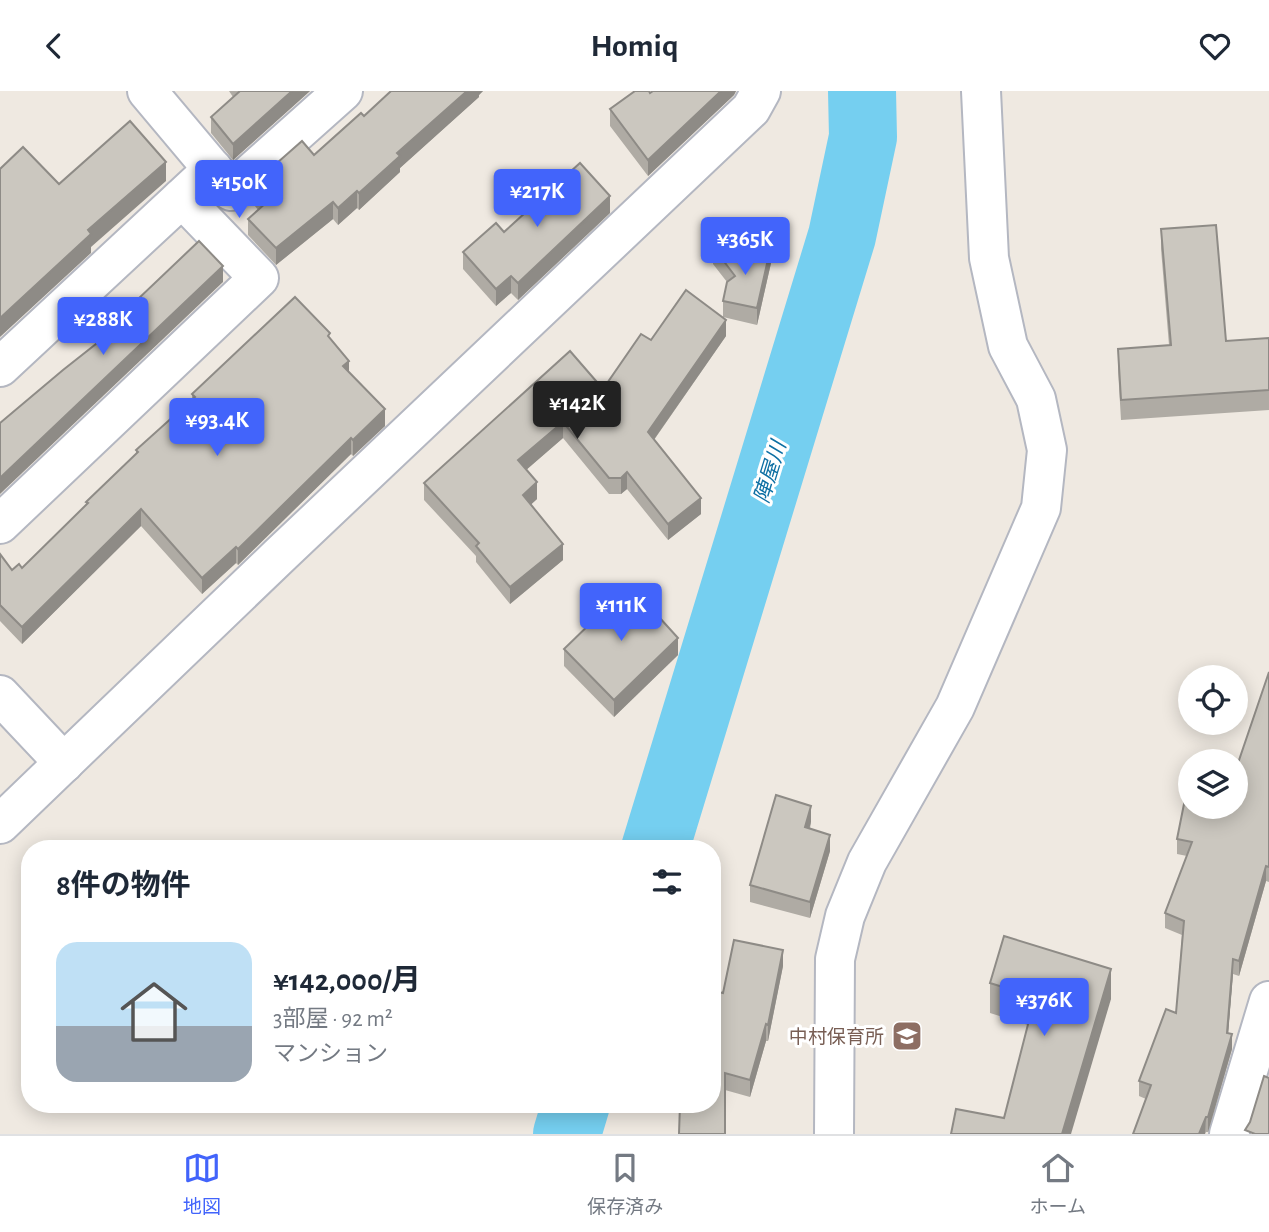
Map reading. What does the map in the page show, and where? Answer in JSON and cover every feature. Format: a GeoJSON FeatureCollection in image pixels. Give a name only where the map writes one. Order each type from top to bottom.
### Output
{"type":"FeatureCollection","features":[{"type":"Feature","properties":{"kind":"street"},"geometry":{"type":"LineString","coordinates":[[146,91],[232,191],[343,91]]}},
{"type":"Feature","properties":{"kind":"street"},"geometry":{"type":"LineString","coordinates":[[0,824],[751,109],[761,91]]}},
{"type":"Feature","properties":{"kind":"street"},"geometry":{"type":"LineString","coordinates":[[834,1134],[835,959],[845,916],[867,862],[956,707],[1041,508],[1047,450],[1036,398],[1008,346],[989,258],[981,91]]}},
{"type":"Feature","properties":{"kind":"street"},"geometry":{"type":"LineString","coordinates":[[0,367],[213,169]]}},
{"type":"Feature","properties":{"kind":"street"},"geometry":{"type":"LineString","coordinates":[[0,524],[259,278],[182,198]]}},
{"type":"Feature","properties":{"kind":"street"},"geometry":{"type":"LineString","coordinates":[[0,695],[64,763]]}},
{"type":"Feature","properties":{"kind":"street"},"geometry":{"type":"LineString","coordinates":[[1229,1134],[1269,1001]]}},
{"type":"Feature","properties":{"kind":"building"},"geometry":{"type":"Polygon","coordinates":[[[240,91],[292,91],[233,144],[211,117],[240,91]]]}},
{"type":"Feature","properties":{"kind":"building"},"geometry":{"type":"Polygon","coordinates":[[[391,91],[467,91],[397,153],[400,156],[359,193],[357,191],[338,208],[333,202],[276,248],[248,219],[267,202],[252,185],[302,141],[314,155],[361,113],[364,116],[391,91]]]}},
{"type":"Feature","properties":{"kind":"building"},"geometry":{"type":"Polygon","coordinates":[[[635,91],[721,91],[648,160],[610,109],[635,91]]]}},
{"type":"Feature","properties":{"kind":"building"},"geometry":{"type":"Polygon","coordinates":[[[130,121],[166,162],[88,230],[91,234],[0,318],[0,169],[23,147],[59,184],[130,121]]]}},
{"type":"Feature","properties":{"kind":"building"},"geometry":{"type":"Polygon","coordinates":[[[580,163],[610,196],[518,283],[511,276],[496,289],[463,252],[496,223],[504,232],[580,163]]]}},
{"type":"Feature","properties":{"kind":"building"},"geometry":{"type":"Polygon","coordinates":[[[1216,225],[1226,341],[1269,338],[1269,390],[1121,400],[1118,349],[1171,345],[1161,229],[1216,225]]]}},
{"type":"Feature","properties":{"kind":"building"},"geometry":{"type":"Polygon","coordinates":[[[199,241],[223,266],[0,478],[0,423],[144,306],[138,299],[199,241]]]}},
{"type":"Feature","properties":{"kind":"building"},"geometry":{"type":"Polygon","coordinates":[[[771,246],[757,308],[723,301],[727,282],[735,276],[713,247],[757,257],[771,246]]]}},
{"type":"Feature","properties":{"kind":"building"},"geometry":{"type":"Polygon","coordinates":[[[686,290],[726,320],[648,432],[701,498],[668,524],[627,472],[621,478],[609,478],[563,422],[518,460],[537,482],[523,495],[563,544],[510,587],[476,546],[479,543],[424,483],[570,351],[603,389],[641,334],[651,340],[686,290]]]}},
{"type":"Feature","properties":{"kind":"building"},"geometry":{"type":"Polygon","coordinates":[[[295,297],[330,333],[328,336],[349,361],[343,366],[385,409],[353,440],[351,438],[238,549],[236,547],[202,578],[141,509],[22,627],[0,605],[0,554],[12,570],[19,564],[22,568],[138,452],[136,450],[195,397],[192,394],[295,297]]]}},
{"type":"Feature","properties":{"kind":"building"},"geometry":{"type":"Polygon","coordinates":[[[630,585],[678,638],[614,700],[564,649],[630,585]]]}},
{"type":"Feature","properties":{"kind":"building"},"geometry":{"type":"Polygon","coordinates":[[[1269,672],[1269,867],[1266,866],[1239,961],[1233,959],[1227,1033],[1232,1034],[1208,1117],[1199,1134],[1133,1134],[1151,1085],[1139,1081],[1166,1009],[1176,1013],[1184,921],[1165,913],[1192,842],[1177,839],[1181,819],[1248,819],[1248,749],[1243,749],[1269,672]]]}},
{"type":"Feature","properties":{"kind":"building"},"geometry":{"type":"Polygon","coordinates":[[[776,795],[811,806],[805,827],[830,835],[810,902],[750,885],[776,795]]]}},
{"type":"Feature","properties":{"kind":"building"},"geometry":{"type":"Polygon","coordinates":[[[1004,936],[1111,969],[1062,1134],[951,1134],[956,1109],[1004,1118],[1035,997],[990,983],[1004,936]]]}},
{"type":"Feature","properties":{"kind":"building"},"geometry":{"type":"Polygon","coordinates":[[[734,940],[783,950],[768,1025],[766,1024],[750,1080],[725,1073],[725,1134],[679,1134],[680,1113],[721,1113],[723,993],[734,940]]]}},
{"type":"Feature","properties":{"kind":"building"},"geometry":{"type":"Polygon","coordinates":[[[1264,1076],[1269,1078],[1269,1134],[1255,1134],[1245,1130],[1264,1076]]]}},
{"type":"Feature","properties":{"kind":"waterway","name":"陣屋川"},"geometry":{"type":"LineString","coordinates":[[658,840],[842,236],[863,137],[862,91]]}},
{"type":"Feature","properties":{"kind":"waterway","name":"陣屋川"},"geometry":{"type":"LineString","coordinates":[[567,1134],[573,1113]]}},
{"type":"Feature","properties":{"kind":"place","name":"中村保育所"},"geometry":{"type":"Point","coordinates":[907,1036]}}]}
